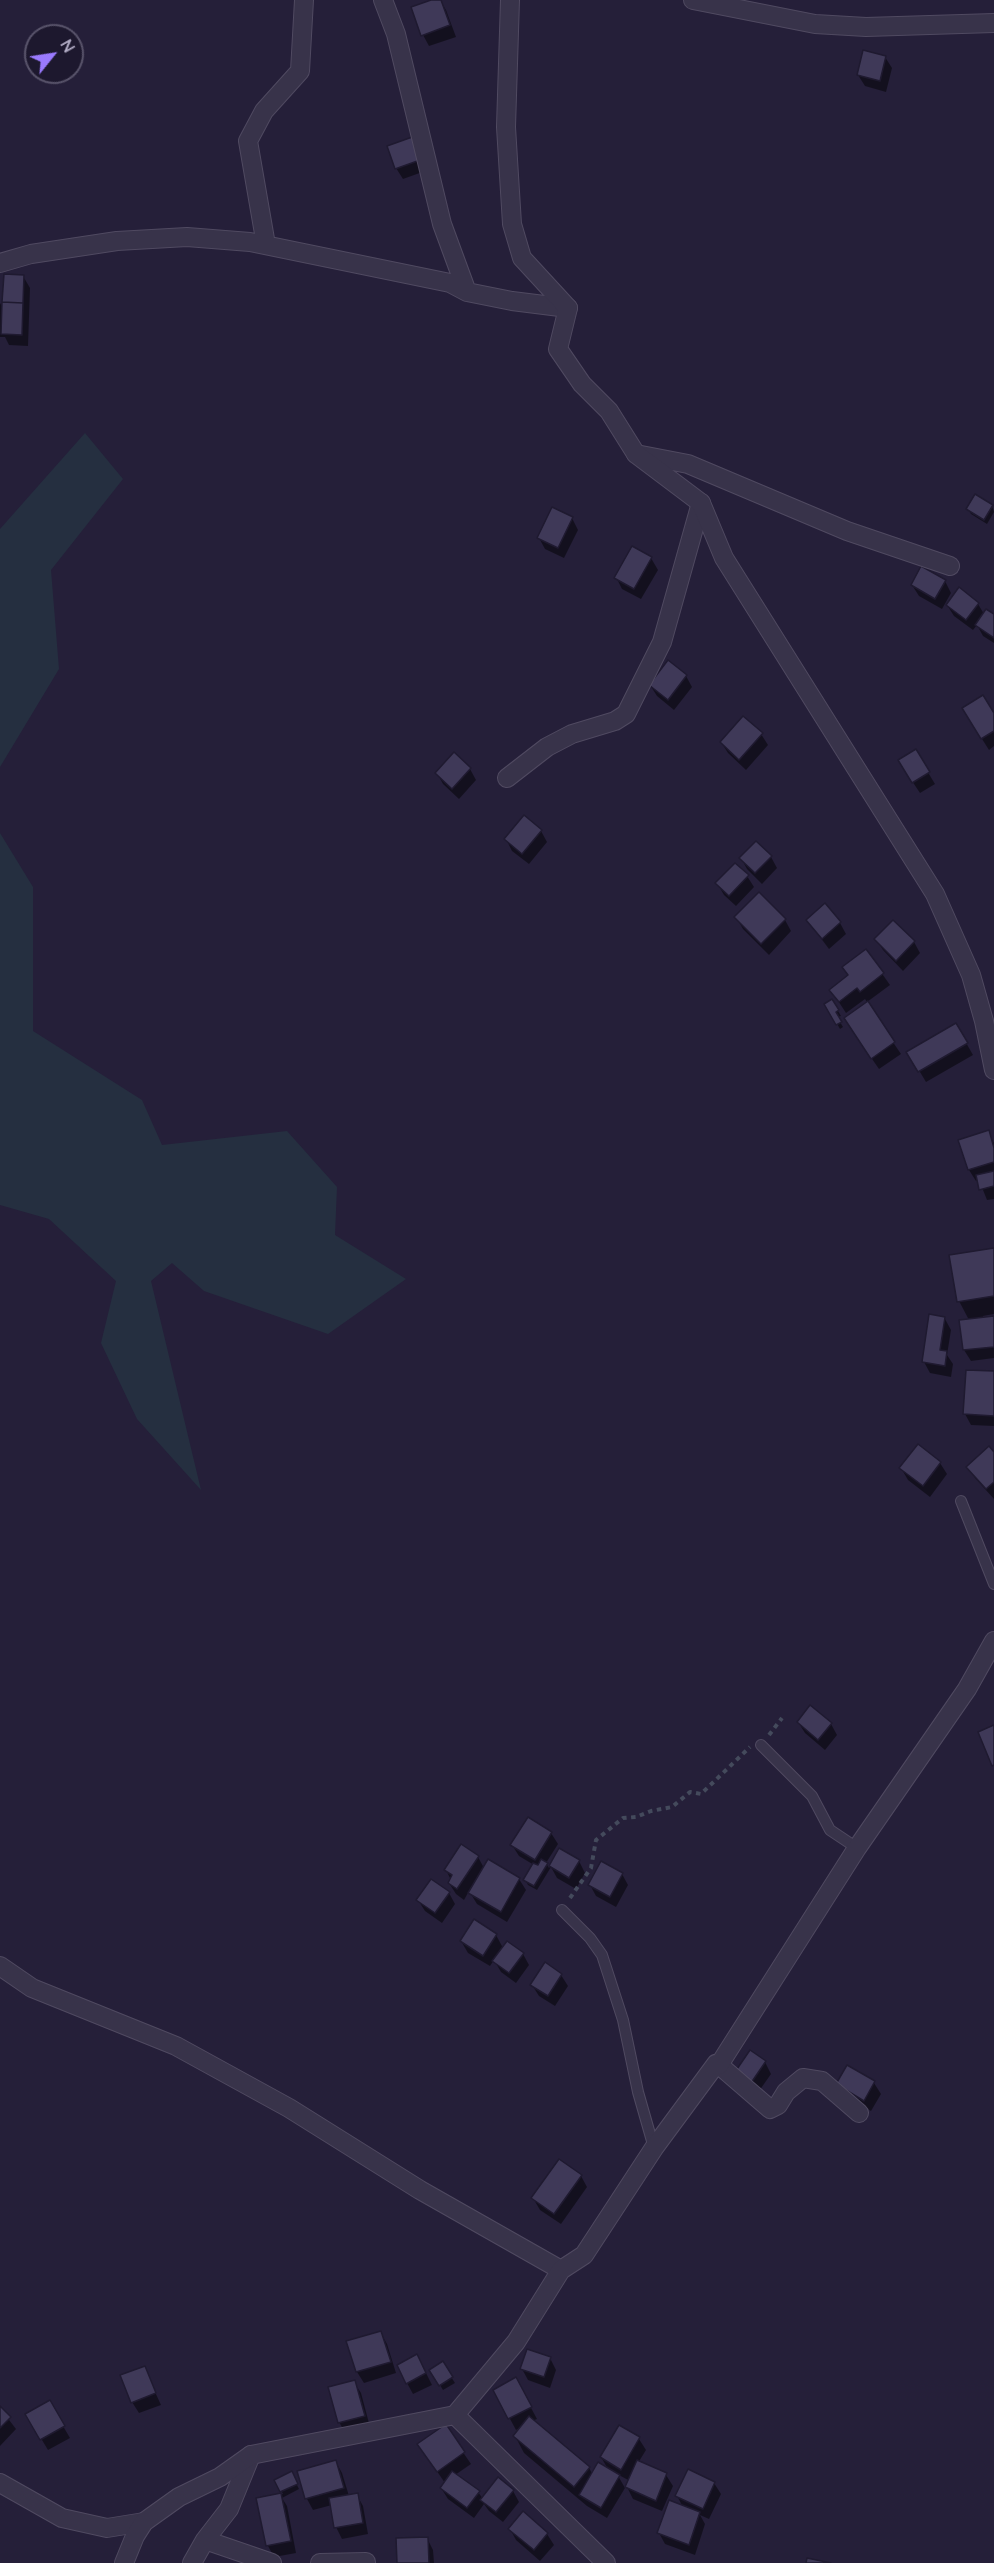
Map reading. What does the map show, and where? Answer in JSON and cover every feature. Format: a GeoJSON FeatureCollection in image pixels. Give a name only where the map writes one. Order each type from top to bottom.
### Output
{"type":"FeatureCollection","features":[{"type":"Feature","properties":{"kind":"street"},"geometry":{"type":"LineString","coordinates":[[266,245],[248,141],[264,111],[300,71],[304,0]]}},
{"type":"Feature","properties":{"kind":"street"},"geometry":{"type":"LineString","coordinates":[[383,0],[396,34],[442,224],[467,292]]}},
{"type":"Feature","properties":{"kind":"street"},"geometry":{"type":"LineString","coordinates":[[510,0],[506,127],[512,224],[522,258],[568,308]]}},
{"type":"Feature","properties":{"kind":"street"},"geometry":{"type":"LineString","coordinates":[[693,0],[815,24],[877,27],[994,23]]}},
{"type":"Feature","properties":{"kind":"street"},"geometry":{"type":"LineString","coordinates":[[0,262],[31,254],[117,241],[188,237],[266,245],[450,283],[467,292],[512,301],[568,308]]}},
{"type":"Feature","properties":{"kind":"street"},"geometry":{"type":"LineString","coordinates":[[568,308],[558,349],[582,384],[609,411],[636,454],[701,503],[724,558],[935,894],[971,975],[994,1070]]}},
{"type":"Feature","properties":{"kind":"street"},"geometry":{"type":"LineString","coordinates":[[636,454],[688,464],[847,531],[950,566]]}},
{"type":"Feature","properties":{"kind":"street"},"geometry":{"type":"LineString","coordinates":[[507,778],[547,747],[572,734],[615,721],[626,714],[663,642],[701,503]]}},
{"type":"Feature","properties":{"kind":"street"},"geometry":{"type":"LineString","coordinates":[[124,2563],[135,2536],[144,2522],[179,2497],[220,2477],[251,2456],[455,2415],[516,2342],[561,2270],[584,2255],[654,2148],[716,2064],[719,2065],[857,1848],[967,1689],[994,1641]]}},
{"type":"Feature","properties":{"kind":"street"},"geometry":{"type":"LineString","coordinates":[[0,1966],[32,1988],[176,2046],[289,2108],[420,2190],[561,2270]]}},
{"type":"Feature","properties":{"kind":"street"},"geometry":{"type":"LineString","coordinates":[[719,2065],[770,2109],[778,2105],[786,2092],[802,2078],[822,2080],[859,2113]]}},
{"type":"Feature","properties":{"kind":"street"},"geometry":{"type":"LineString","coordinates":[[455,2415],[606,2563]]}},
{"type":"Feature","properties":{"kind":"street"},"geometry":{"type":"LineString","coordinates":[[192,2563],[205,2540],[229,2509],[251,2456]]}},
{"type":"Feature","properties":{"kind":"street"},"geometry":{"type":"LineString","coordinates":[[0,2483],[62,2518],[107,2528],[144,2522]]}},
{"type":"Feature","properties":{"kind":"street"},"geometry":{"type":"LineString","coordinates":[[205,2540],[272,2563]]}},
{"type":"Feature","properties":{"kind":"street"},"geometry":{"type":"LineString","coordinates":[[320,2563],[366,2562]]}},
{"type":"Feature","properties":{"kind":"lane"},"geometry":{"type":"LineString","coordinates":[[961,1501],[994,1584]]}},
{"type":"Feature","properties":{"kind":"lane"},"geometry":{"type":"LineString","coordinates":[[761,1745],[812,1796],[830,1830],[857,1848]]}},
{"type":"Feature","properties":{"kind":"lane"},"geometry":{"type":"LineString","coordinates":[[562,1910],[590,1938],[602,1955],[622,2020],[638,2092],[654,2148]]}},
{"type":"Feature","properties":{"kind":"path"},"geometry":{"type":"LineString","coordinates":[[562,1910],[591,1868],[596,1840],[623,1818],[636,1817],[672,1807],[690,1792],[701,1794],[747,1747],[761,1745],[782,1718]]}},
{"type":"Feature","properties":{"kind":"shaded area"},"geometry":{"type":"Polygon","coordinates":[[[85,433],[123,479],[51,570],[59,669],[0,767],[0,529],[85,433]]]}},
{"type":"Feature","properties":{"kind":"shaded area"},"geometry":{"type":"Polygon","coordinates":[[[0,833],[33,887],[33,1031],[142,1100],[162,1145],[287,1131],[337,1187],[335,1235],[406,1279],[328,1334],[204,1291],[172,1263],[151,1281],[201,1490],[137,1419],[101,1343],[116,1281],[49,1219],[0,1205],[0,833]]]}},
{"type":"Feature","properties":{"kind":"building"},"geometry":{"type":"Polygon","coordinates":[[[431,0],[441,0],[450,25],[421,36],[411,7],[431,0]]]}},
{"type":"Feature","properties":{"kind":"building"},"geometry":{"type":"Polygon","coordinates":[[[863,50],[886,56],[880,81],[857,75],[863,50]]]}},
{"type":"Feature","properties":{"kind":"building"},"geometry":{"type":"Polygon","coordinates":[[[415,136],[423,159],[395,169],[387,146],[415,136]]]}},
{"type":"Feature","properties":{"kind":"building"},"geometry":{"type":"Polygon","coordinates":[[[4,274],[24,275],[23,303],[2,302],[4,274]]]}},
{"type":"Feature","properties":{"kind":"building"},"geometry":{"type":"Polygon","coordinates":[[[2,302],[23,303],[22,335],[1,334],[2,302]]]}},
{"type":"Feature","properties":{"kind":"building"},"geometry":{"type":"Polygon","coordinates":[[[975,494],[993,505],[984,520],[966,509],[975,494]]]}},
{"type":"Feature","properties":{"kind":"building"},"geometry":{"type":"Polygon","coordinates":[[[552,507],[573,517],[558,548],[537,538],[552,507]]]}},
{"type":"Feature","properties":{"kind":"building"},"geometry":{"type":"Polygon","coordinates":[[[632,546],[652,557],[634,589],[614,578],[632,546]]]}},
{"type":"Feature","properties":{"kind":"building"},"geometry":{"type":"Polygon","coordinates":[[[921,566],[946,580],[935,599],[911,585],[921,566]]]}},
{"type":"Feature","properties":{"kind":"building"},"geometry":{"type":"Polygon","coordinates":[[[959,587],[979,603],[966,620],[946,605],[959,587]]]}},
{"type":"Feature","properties":{"kind":"building"},"geometry":{"type":"Polygon","coordinates":[[[986,609],[994,614],[994,638],[975,625],[986,609]]]}},
{"type":"Feature","properties":{"kind":"building"},"geometry":{"type":"Polygon","coordinates":[[[668,660],[687,675],[668,700],[649,685],[668,660]]]}},
{"type":"Feature","properties":{"kind":"building"},"geometry":{"type":"Polygon","coordinates":[[[983,695],[994,713],[994,731],[981,739],[962,708],[983,695]]]}},
{"type":"Feature","properties":{"kind":"building"},"geometry":{"type":"Polygon","coordinates":[[[743,716],[763,733],[739,760],[720,742],[743,716]]]}},
{"type":"Feature","properties":{"kind":"building"},"geometry":{"type":"Polygon","coordinates":[[[916,749],[930,772],[912,783],[898,760],[916,749]]]}},
{"type":"Feature","properties":{"kind":"building"},"geometry":{"type":"Polygon","coordinates":[[[454,752],[471,768],[452,789],[435,773],[454,752]]]}},
{"type":"Feature","properties":{"kind":"building"},"geometry":{"type":"Polygon","coordinates":[[[524,815],[542,830],[522,854],[504,839],[524,815]]]}},
{"type":"Feature","properties":{"kind":"building"},"geometry":{"type":"Polygon","coordinates":[[[756,841],[772,856],[755,873],[739,858],[756,841]]]}},
{"type":"Feature","properties":{"kind":"building"},"geometry":{"type":"Polygon","coordinates":[[[735,863],[749,875],[729,896],[715,883],[735,863]]]}},
{"type":"Feature","properties":{"kind":"building"},"geometry":{"type":"Polygon","coordinates":[[[759,892],[786,919],[761,944],[734,917],[759,892]]]}},
{"type":"Feature","properties":{"kind":"building"},"geometry":{"type":"Polygon","coordinates":[[[825,903],[841,922],[822,939],[806,920],[825,903]]]}},
{"type":"Feature","properties":{"kind":"building"},"geometry":{"type":"Polygon","coordinates":[[[893,920],[915,941],[896,961],[874,939],[893,920]]]}},
{"type":"Feature","properties":{"kind":"building"},"geometry":{"type":"Polygon","coordinates":[[[866,949],[884,973],[860,992],[857,988],[839,1002],[829,990],[848,975],[842,967],[866,949]]]}},
{"type":"Feature","properties":{"kind":"building"},"geometry":{"type":"Polygon","coordinates":[[[832,999],[839,1010],[836,1012],[842,1022],[836,1025],[824,1004],[832,999]]]}},
{"type":"Feature","properties":{"kind":"building"},"geometry":{"type":"Polygon","coordinates":[[[868,1001],[895,1042],[871,1059],[844,1018],[868,1001]]]}},
{"type":"Feature","properties":{"kind":"building"},"geometry":{"type":"Polygon","coordinates":[[[956,1023],[968,1043],[918,1072],[906,1052],[956,1023]]]}},
{"type":"Feature","properties":{"kind":"building"},"geometry":{"type":"Polygon","coordinates":[[[989,1130],[994,1148],[994,1162],[968,1170],[958,1140],[989,1130]]]}},
{"type":"Feature","properties":{"kind":"building"},"geometry":{"type":"Polygon","coordinates":[[[994,1171],[994,1186],[979,1190],[976,1175],[994,1171]]]}},
{"type":"Feature","properties":{"kind":"building"},"geometry":{"type":"Polygon","coordinates":[[[994,1248],[994,1296],[957,1302],[949,1255],[994,1248]]]}},
{"type":"Feature","properties":{"kind":"building"},"geometry":{"type":"Polygon","coordinates":[[[929,1314],[945,1317],[940,1350],[947,1351],[945,1366],[922,1362],[929,1314]]]}},
{"type":"Feature","properties":{"kind":"building"},"geometry":{"type":"Polygon","coordinates":[[[994,1316],[994,1347],[963,1350],[959,1320],[994,1316]]]}},
{"type":"Feature","properties":{"kind":"building"},"geometry":{"type":"Polygon","coordinates":[[[966,1370],[994,1371],[994,1416],[963,1414],[966,1370]]]}},
{"type":"Feature","properties":{"kind":"building"},"geometry":{"type":"Polygon","coordinates":[[[918,1444],[941,1462],[923,1486],[899,1468],[918,1444]]]}},
{"type":"Feature","properties":{"kind":"building"},"geometry":{"type":"Polygon","coordinates":[[[989,1446],[994,1452],[994,1482],[986,1489],[966,1467],[989,1446]]]}},
{"type":"Feature","properties":{"kind":"building"},"geometry":{"type":"Polygon","coordinates":[[[810,1705],[832,1723],[818,1740],[797,1722],[810,1705]]]}},
{"type":"Feature","properties":{"kind":"building"},"geometry":{"type":"Polygon","coordinates":[[[994,1725],[994,1765],[992,1766],[978,1732],[994,1725]]]}},
{"type":"Feature","properties":{"kind":"building"},"geometry":{"type":"Polygon","coordinates":[[[528,1817],[552,1832],[535,1860],[510,1845],[528,1817]]]}},
{"type":"Feature","properties":{"kind":"building"},"geometry":{"type":"Polygon","coordinates":[[[461,1844],[479,1856],[457,1889],[448,1883],[452,1875],[444,1870],[461,1844]]]}},
{"type":"Feature","properties":{"kind":"building"},"geometry":{"type":"Polygon","coordinates":[[[559,1848],[580,1860],[569,1878],[549,1866],[559,1848]]]}},
{"type":"Feature","properties":{"kind":"building"},"geometry":{"type":"Polygon","coordinates":[[[488,1859],[520,1878],[501,1912],[468,1893],[488,1859]]]}},
{"type":"Feature","properties":{"kind":"building"},"geometry":{"type":"Polygon","coordinates":[[[541,1859],[548,1863],[534,1886],[523,1880],[533,1863],[538,1865],[541,1859]]]}},
{"type":"Feature","properties":{"kind":"building"},"geometry":{"type":"Polygon","coordinates":[[[601,1861],[623,1873],[610,1897],[588,1885],[601,1861]]]}},
{"type":"Feature","properties":{"kind":"building"},"geometry":{"type":"Polygon","coordinates":[[[431,1879],[450,1892],[435,1913],[416,1900],[431,1879]]]}},
{"type":"Feature","properties":{"kind":"building"},"geometry":{"type":"Polygon","coordinates":[[[474,1919],[497,1934],[483,1956],[460,1941],[474,1919]]]}},
{"type":"Feature","properties":{"kind":"building"},"geometry":{"type":"Polygon","coordinates":[[[507,1941],[524,1953],[509,1973],[492,1961],[507,1941]]]}},
{"type":"Feature","properties":{"kind":"building"},"geometry":{"type":"Polygon","coordinates":[[[545,1962],[562,1974],[548,1996],[530,1985],[545,1962]]]}},
{"type":"Feature","properties":{"kind":"building"},"geometry":{"type":"Polygon","coordinates":[[[750,2050],[766,2061],[751,2083],[735,2072],[750,2050]]]}},
{"type":"Feature","properties":{"kind":"building"},"geometry":{"type":"Polygon","coordinates":[[[847,2065],[875,2081],[864,2101],[836,2084],[847,2065]]]}},
{"type":"Feature","properties":{"kind":"building"},"geometry":{"type":"Polygon","coordinates":[[[559,2159],[582,2175],[554,2214],[531,2198],[559,2159]]]}},
{"type":"Feature","properties":{"kind":"building"},"geometry":{"type":"Polygon","coordinates":[[[381,2331],[391,2362],[356,2372],[346,2341],[381,2331]]]}},
{"type":"Feature","properties":{"kind":"building"},"geometry":{"type":"Polygon","coordinates":[[[527,2349],[551,2357],[544,2377],[520,2369],[527,2349]]]}},
{"type":"Feature","properties":{"kind":"building"},"geometry":{"type":"Polygon","coordinates":[[[417,2354],[426,2373],[406,2384],[397,2365],[417,2354]]]}},
{"type":"Feature","properties":{"kind":"building"},"geometry":{"type":"Polygon","coordinates":[[[443,2361],[453,2377],[439,2386],[429,2370],[443,2361]]]}},
{"type":"Feature","properties":{"kind":"building"},"geometry":{"type":"Polygon","coordinates":[[[145,2366],[156,2393],[131,2403],[120,2375],[145,2366]]]}},
{"type":"Feature","properties":{"kind":"building"},"geometry":{"type":"Polygon","coordinates":[[[516,2377],[532,2407],[508,2419],[493,2390],[516,2377]]]}},
{"type":"Feature","properties":{"kind":"building"},"geometry":{"type":"Polygon","coordinates":[[[355,2380],[365,2416],[338,2423],[328,2387],[355,2380]]]}},
{"type":"Feature","properties":{"kind":"building"},"geometry":{"type":"Polygon","coordinates":[[[50,2400],[65,2426],[40,2440],[25,2414],[50,2400]]]}},
{"type":"Feature","properties":{"kind":"building"},"geometry":{"type":"Polygon","coordinates":[[[0,2406],[11,2417],[0,2428],[0,2406]]]}},
{"type":"Feature","properties":{"kind":"building"},"geometry":{"type":"Polygon","coordinates":[[[529,2416],[590,2467],[574,2487],[513,2436],[529,2416]]]}},
{"type":"Feature","properties":{"kind":"building"},"geometry":{"type":"Polygon","coordinates":[[[446,2424],[465,2452],[437,2472],[417,2444],[446,2424]]]}},
{"type":"Feature","properties":{"kind":"building"},"geometry":{"type":"Polygon","coordinates":[[[619,2425],[640,2437],[621,2470],[600,2457],[619,2425]]]}},
{"type":"Feature","properties":{"kind":"building"},"geometry":{"type":"Polygon","coordinates":[[[336,2460],[344,2488],[305,2499],[297,2471],[336,2460]]]}},
{"type":"Feature","properties":{"kind":"building"},"geometry":{"type":"Polygon","coordinates":[[[637,2460],[667,2473],[656,2501],[625,2487],[637,2460]]]}},
{"type":"Feature","properties":{"kind":"building"},"geometry":{"type":"Polygon","coordinates":[[[598,2462],[620,2475],[601,2508],[579,2495],[598,2462]]]}},
{"type":"Feature","properties":{"kind":"building"},"geometry":{"type":"Polygon","coordinates":[[[688,2469],[715,2482],[703,2509],[675,2496],[688,2469]]]}},
{"type":"Feature","properties":{"kind":"building"},"geometry":{"type":"Polygon","coordinates":[[[292,2471],[298,2484],[280,2492],[274,2480],[292,2471]]]}},
{"type":"Feature","properties":{"kind":"building"},"geometry":{"type":"Polygon","coordinates":[[[452,2471],[480,2491],[467,2508],[440,2488],[452,2471]]]}},
{"type":"Feature","properties":{"kind":"building"},"geometry":{"type":"Polygon","coordinates":[[[498,2477],[514,2490],[496,2512],[480,2500],[498,2477]]]}},
{"type":"Feature","properties":{"kind":"building"},"geometry":{"type":"Polygon","coordinates":[[[281,2493],[291,2541],[266,2546],[256,2498],[281,2493]]]}},
{"type":"Feature","properties":{"kind":"building"},"geometry":{"type":"Polygon","coordinates":[[[358,2493],[363,2523],[334,2528],[329,2498],[358,2493]]]}},
{"type":"Feature","properties":{"kind":"building"},"geometry":{"type":"Polygon","coordinates":[[[669,2500],[700,2512],[689,2545],[657,2533],[669,2500]]]}},
{"type":"Feature","properties":{"kind":"building"},"geometry":{"type":"Polygon","coordinates":[[[523,2511],[548,2533],[534,2550],[508,2529],[523,2511]]]}},
{"type":"Feature","properties":{"kind":"building"},"geometry":{"type":"Polygon","coordinates":[[[428,2537],[429,2563],[397,2563],[396,2538],[428,2537]]]}},
{"type":"Feature","properties":{"kind":"building"},"geometry":{"type":"Polygon","coordinates":[[[807,2558],[831,2563],[806,2563],[807,2558]]]}}]}
